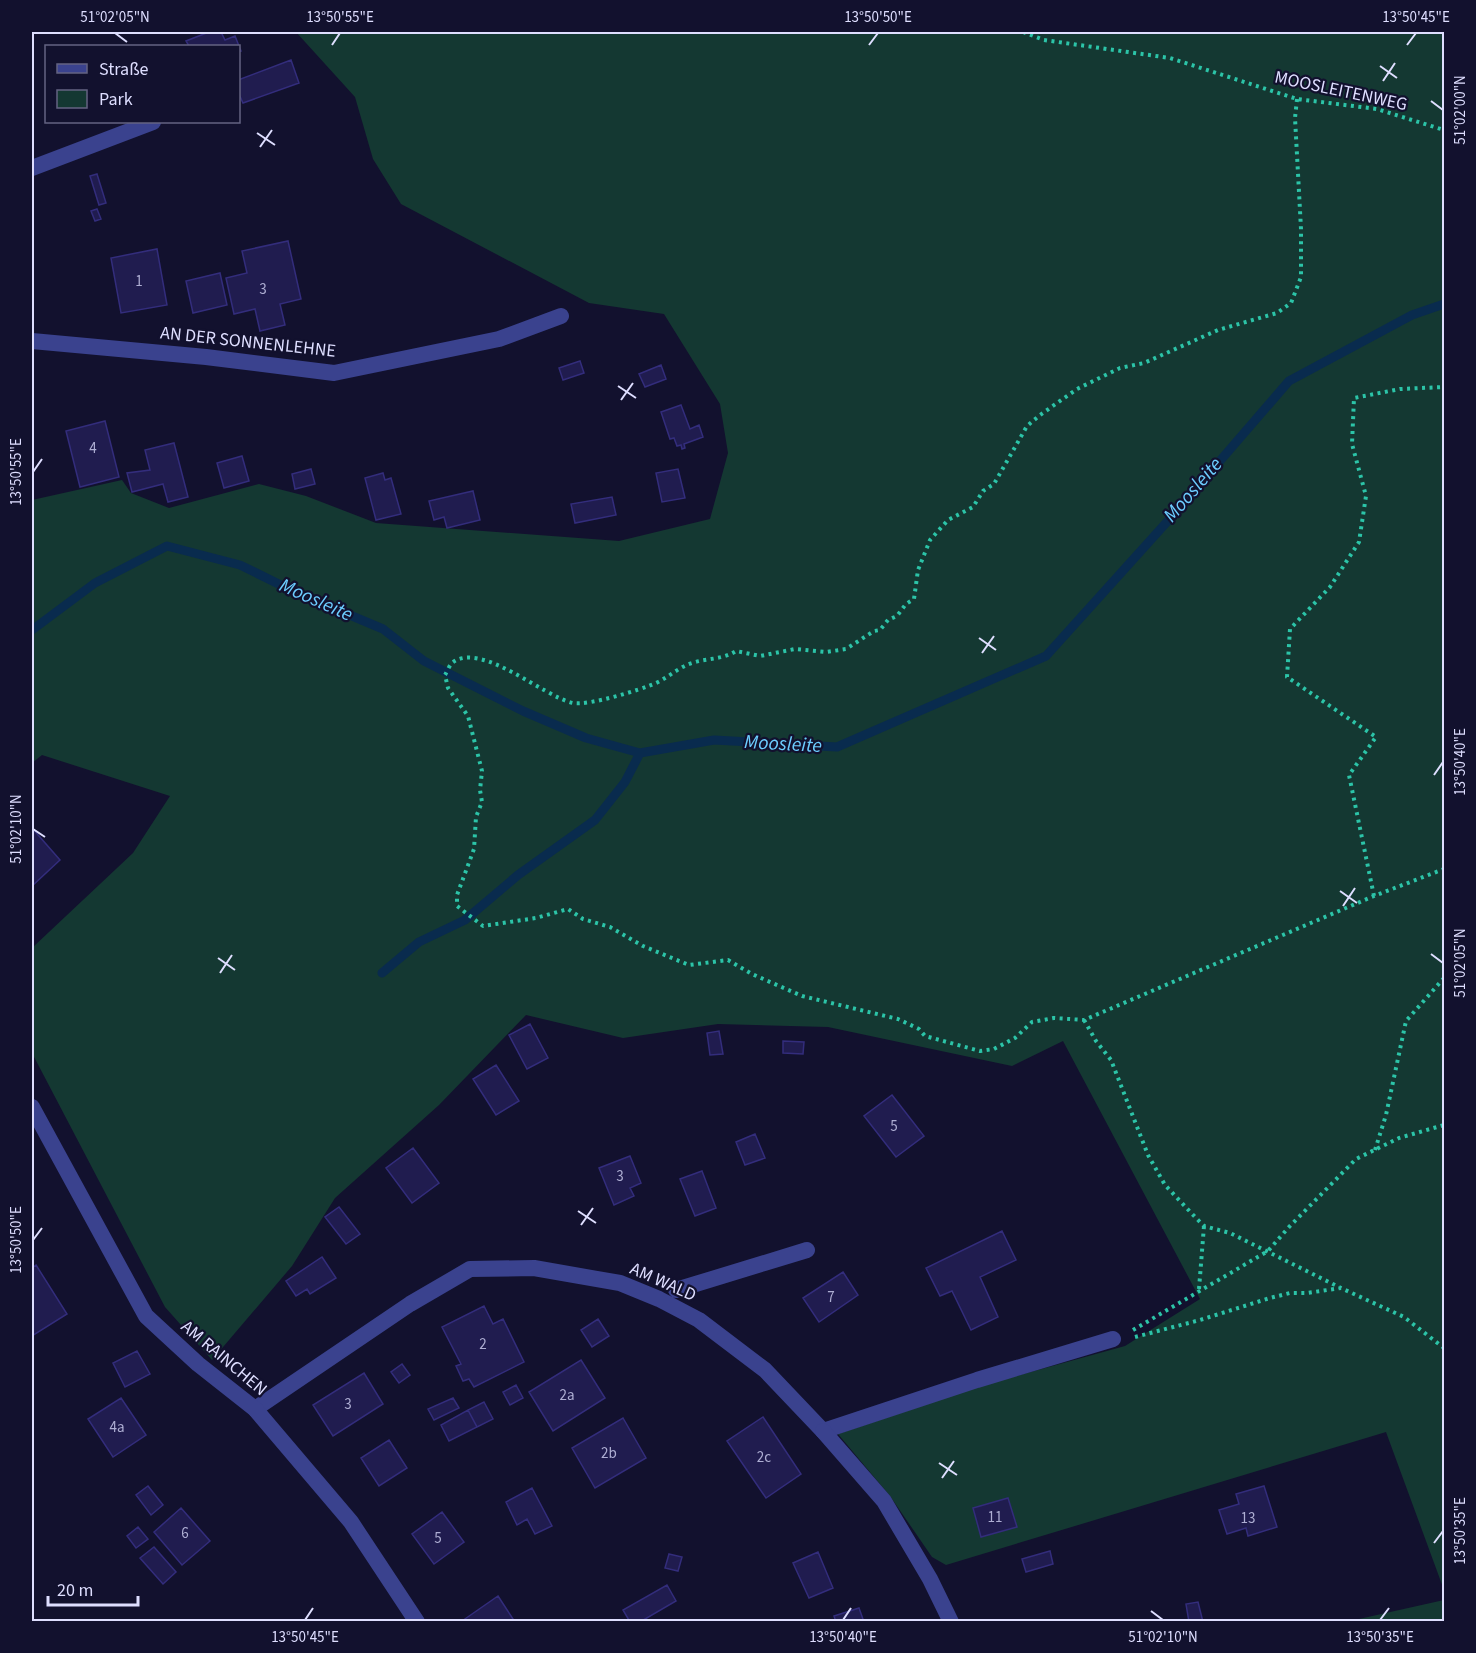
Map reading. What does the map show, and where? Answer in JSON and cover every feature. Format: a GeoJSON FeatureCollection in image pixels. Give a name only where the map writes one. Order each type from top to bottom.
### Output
{"type":"FeatureCollection","features":[{"type":"Feature","properties":{"kind":"street"},"geometry":{"type":"LineString","coordinates":[[32,168],[150,123]]}},
{"type":"Feature","properties":{"kind":"street","name":"AN DER SONNENLEHNE"},"geometry":{"type":"LineString","coordinates":[[32,341],[206,357],[334,373],[499,339],[561,316]]}},
{"type":"Feature","properties":{"kind":"street","name":"AM RAINCHEN"},"geometry":{"type":"LineString","coordinates":[[32,1107],[146,1316],[198,1364],[255,1409],[351,1521],[417,1622]]}},
{"type":"Feature","properties":{"kind":"street"},"geometry":{"type":"LineString","coordinates":[[676,1290],[807,1250]]}},
{"type":"Feature","properties":{"kind":"street","name":"AM WALD"},"geometry":{"type":"LineString","coordinates":[[255,1409],[410,1304],[470,1269],[534,1268],[620,1283],[659,1299],[699,1320],[765,1370],[823,1431],[884,1501],[930,1579],[951,1622]]}},
{"type":"Feature","properties":{"kind":"street"},"geometry":{"type":"LineString","coordinates":[[823,1431],[977,1380],[1113,1339]]}},
{"type":"Feature","properties":{"kind":"path","name":"MOOSLEITENWEG"},"geometry":{"type":"LineString","coordinates":[[1023,32],[1044,40],[1170,58],[1297,99],[1377,109],[1444,130]]}},
{"type":"Feature","properties":{"kind":"path"},"geometry":{"type":"LineString","coordinates":[[1297,99],[1295,118],[1301,229],[1301,277],[1292,303],[1277,313],[1218,330],[1144,363],[1120,368],[1077,389],[1040,415],[1027,426],[994,484],[983,490],[973,507],[948,520],[930,540],[918,570],[914,599],[906,604],[897,616],[888,620],[880,630],[846,649],[826,652],[795,649],[760,656],[736,651],[727,657],[693,663],[657,682],[591,703],[573,703],[491,662],[464,658],[451,663],[445,675],[448,688],[468,716],[482,771],[480,790],[482,802],[476,817],[474,849],[457,895],[457,906],[483,926],[514,922],[568,909],[583,919],[610,927],[643,946],[689,965],[728,960],[752,974],[802,996],[898,1019],[919,1029],[925,1035],[980,1051],[994,1049],[1015,1038],[1032,1022],[1054,1017],[1084,1020],[1374,896],[1444,869]]}},
{"type":"Feature","properties":{"kind":"path"},"geometry":{"type":"LineString","coordinates":[[1374,896],[1349,775],[1376,737],[1287,677],[1290,629],[1330,587],[1359,542],[1366,496],[1352,444],[1354,398],[1400,389],[1444,387]]}},
{"type":"Feature","properties":{"kind":"path"},"geometry":{"type":"LineString","coordinates":[[1375,1150],[1386,1115],[1406,1021],[1444,978]]}},
{"type":"Feature","properties":{"kind":"path"},"geometry":{"type":"LineString","coordinates":[[1084,1020],[1096,1041],[1111,1060],[1148,1155],[1165,1185],[1204,1226],[1230,1233],[1404,1317],[1444,1348]]}},
{"type":"Feature","properties":{"kind":"path"},"geometry":{"type":"LineString","coordinates":[[1113,1339],[1133,1330],[1199,1289],[1268,1251],[1356,1160],[1399,1138],[1444,1125]]}},
{"type":"Feature","properties":{"kind":"path"},"geometry":{"type":"LineString","coordinates":[[1199,1289],[1204,1226]]}},
{"type":"Feature","properties":{"kind":"path"},"geometry":{"type":"LineString","coordinates":[[1113,1339],[1145,1336],[1290,1293],[1341,1288]]}},
{"type":"Feature","properties":{"kind":"green space"},"geometry":{"type":"Polygon","coordinates":[[[296,32],[1444,32],[1444,1590],[1386,1432],[946,1565],[932,1557],[890,1496],[838,1434],[987,1384],[1125,1346],[1200,1299],[1063,1041],[1012,1066],[828,1027],[718,1024],[623,1038],[526,1015],[439,1105],[335,1198],[292,1266],[212,1360],[165,1307],[32,1053],[32,948],[133,853],[170,796],[42,755],[32,763],[32,500],[122,480],[131,493],[169,508],[259,484],[306,496],[376,523],[619,541],[710,519],[728,453],[720,404],[664,314],[589,303],[401,204],[373,159],[355,97],[296,32]]]}},
{"type":"Feature","properties":{"kind":"green space"},"geometry":{"type":"Polygon","coordinates":[[[1444,1600],[1444,1621],[1350,1621],[1444,1600]]]}},
{"type":"Feature","properties":{"kind":"building"},"geometry":{"type":"Polygon","coordinates":[[[209,32],[221,32],[225,40],[235,36],[239,45],[188,45],[186,41],[209,32]]]}},
{"type":"Feature","properties":{"kind":"building"},"geometry":{"type":"Polygon","coordinates":[[[291,60],[299,83],[243,103],[240,96],[240,79],[291,60]]]}},
{"type":"Feature","properties":{"kind":"building"},"geometry":{"type":"Polygon","coordinates":[[[97,174],[106,203],[99,205],[90,176],[97,174]]]}},
{"type":"Feature","properties":{"kind":"building"},"geometry":{"type":"Polygon","coordinates":[[[97,209],[101,219],[95,221],[91,211],[97,209]]]}},
{"type":"Feature","properties":{"kind":"building"},"geometry":{"type":"Polygon","coordinates":[[[288,241],[301,299],[280,304],[285,325],[260,331],[255,309],[234,314],[226,278],[247,273],[242,251],[288,241]]]}},
{"type":"Feature","properties":{"kind":"building"},"geometry":{"type":"Polygon","coordinates":[[[157,249],[167,305],[121,313],[111,258],[157,249]]]}},
{"type":"Feature","properties":{"kind":"building"},"geometry":{"type":"Polygon","coordinates":[[[220,273],[227,305],[193,313],[186,281],[220,273]]]}},
{"type":"Feature","properties":{"kind":"building"},"geometry":{"type":"Polygon","coordinates":[[[580,361],[584,373],[563,380],[559,368],[580,361]]]}},
{"type":"Feature","properties":{"kind":"building"},"geometry":{"type":"Polygon","coordinates":[[[661,365],[666,379],[645,387],[639,374],[661,365]]]}},
{"type":"Feature","properties":{"kind":"building"},"geometry":{"type":"Polygon","coordinates":[[[681,405],[690,429],[699,425],[703,437],[684,444],[685,448],[682,449],[681,445],[677,446],[674,438],[670,439],[661,412],[681,405]]]}},
{"type":"Feature","properties":{"kind":"building"},"geometry":{"type":"Polygon","coordinates":[[[105,421],[119,477],[80,487],[66,431],[105,421]]]}},
{"type":"Feature","properties":{"kind":"building"},"geometry":{"type":"Polygon","coordinates":[[[174,443],[188,497],[168,502],[163,484],[132,492],[127,473],[150,470],[145,450],[174,443]]]}},
{"type":"Feature","properties":{"kind":"building"},"geometry":{"type":"Polygon","coordinates":[[[242,456],[249,481],[224,488],[217,463],[242,456]]]}},
{"type":"Feature","properties":{"kind":"building"},"geometry":{"type":"Polygon","coordinates":[[[311,469],[315,484],[295,489],[292,474],[311,469]]]}},
{"type":"Feature","properties":{"kind":"building"},"geometry":{"type":"Polygon","coordinates":[[[678,469],[685,498],[662,502],[656,473],[678,469]]]}},
{"type":"Feature","properties":{"kind":"building"},"geometry":{"type":"Polygon","coordinates":[[[383,473],[385,480],[391,478],[401,514],[376,520],[365,478],[383,473]]]}},
{"type":"Feature","properties":{"kind":"building"},"geometry":{"type":"Polygon","coordinates":[[[473,491],[480,520],[447,528],[444,517],[434,520],[429,501],[473,491]]]}},
{"type":"Feature","properties":{"kind":"building"},"geometry":{"type":"Polygon","coordinates":[[[612,497],[616,515],[575,523],[571,504],[612,497]]]}},
{"type":"Feature","properties":{"kind":"building"},"geometry":{"type":"Polygon","coordinates":[[[32,828],[60,860],[32,886],[32,828]]]}},
{"type":"Feature","properties":{"kind":"building"},"geometry":{"type":"Polygon","coordinates":[[[530,1024],[548,1058],[527,1069],[509,1035],[530,1024]]]}},
{"type":"Feature","properties":{"kind":"building"},"geometry":{"type":"Polygon","coordinates":[[[719,1031],[723,1054],[710,1055],[707,1033],[719,1031]]]}},
{"type":"Feature","properties":{"kind":"building"},"geometry":{"type":"Polygon","coordinates":[[[783,1041],[804,1042],[803,1054],[783,1053],[783,1041]]]}},
{"type":"Feature","properties":{"kind":"building"},"geometry":{"type":"Polygon","coordinates":[[[496,1065],[519,1101],[496,1115],[473,1079],[496,1065]]]}},
{"type":"Feature","properties":{"kind":"building"},"geometry":{"type":"Polygon","coordinates":[[[892,1095],[924,1136],[896,1157],[864,1116],[892,1095]]]}},
{"type":"Feature","properties":{"kind":"building"},"geometry":{"type":"Polygon","coordinates":[[[755,1134],[765,1158],[745,1165],[736,1142],[755,1134]]]}},
{"type":"Feature","properties":{"kind":"building"},"geometry":{"type":"Polygon","coordinates":[[[413,1148],[439,1183],[412,1203],[386,1168],[413,1148]]]}},
{"type":"Feature","properties":{"kind":"building"},"geometry":{"type":"Polygon","coordinates":[[[630,1156],[641,1183],[630,1188],[634,1196],[614,1205],[599,1168],[630,1156]]]}},
{"type":"Feature","properties":{"kind":"building"},"geometry":{"type":"Polygon","coordinates":[[[702,1171],[716,1208],[695,1216],[680,1179],[702,1171]]]}},
{"type":"Feature","properties":{"kind":"building"},"geometry":{"type":"Polygon","coordinates":[[[339,1207],[360,1234],[346,1244],[325,1217],[339,1207]]]}},
{"type":"Feature","properties":{"kind":"building"},"geometry":{"type":"Polygon","coordinates":[[[1002,1231],[1016,1260],[980,1277],[998,1317],[971,1330],[952,1291],[940,1296],[926,1268],[1002,1231]]]}},
{"type":"Feature","properties":{"kind":"building"},"geometry":{"type":"Polygon","coordinates":[[[322,1257],[336,1278],[310,1294],[307,1289],[296,1296],[286,1281],[322,1257]]]}},
{"type":"Feature","properties":{"kind":"building"},"geometry":{"type":"Polygon","coordinates":[[[36,1265],[67,1314],[32,1336],[32,1268],[36,1265]]]}},
{"type":"Feature","properties":{"kind":"building"},"geometry":{"type":"Polygon","coordinates":[[[843,1272],[858,1295],[819,1322],[803,1298],[843,1272]]]}},
{"type":"Feature","properties":{"kind":"building"},"geometry":{"type":"Polygon","coordinates":[[[484,1306],[493,1324],[503,1319],[524,1362],[474,1387],[469,1379],[463,1381],[456,1366],[461,1364],[442,1327],[484,1306]]]}},
{"type":"Feature","properties":{"kind":"building"},"geometry":{"type":"Polygon","coordinates":[[[598,1319],[609,1336],[592,1347],[581,1330],[598,1319]]]}},
{"type":"Feature","properties":{"kind":"building"},"geometry":{"type":"Polygon","coordinates":[[[137,1351],[150,1374],[125,1387],[113,1363],[137,1351]]]}},
{"type":"Feature","properties":{"kind":"building"},"geometry":{"type":"Polygon","coordinates":[[[581,1360],[605,1398],[553,1431],[529,1392],[581,1360]]]}},
{"type":"Feature","properties":{"kind":"building"},"geometry":{"type":"Polygon","coordinates":[[[402,1364],[410,1375],[399,1383],[391,1372],[402,1364]]]}},
{"type":"Feature","properties":{"kind":"building"},"geometry":{"type":"Polygon","coordinates":[[[364,1373],[383,1404],[333,1436],[313,1405],[364,1373]]]}},
{"type":"Feature","properties":{"kind":"building"},"geometry":{"type":"Polygon","coordinates":[[[516,1385],[523,1398],[510,1405],[503,1392],[516,1385]]]}},
{"type":"Feature","properties":{"kind":"building"},"geometry":{"type":"Polygon","coordinates":[[[121,1398],[146,1435],[113,1457],[88,1419],[121,1398]]]}},
{"type":"Feature","properties":{"kind":"building"},"geometry":{"type":"Polygon","coordinates":[[[453,1398],[459,1408],[434,1420],[428,1409],[453,1398]]]}},
{"type":"Feature","properties":{"kind":"building"},"geometry":{"type":"Polygon","coordinates":[[[484,1402],[493,1419],[477,1427],[468,1410],[484,1402]]]}},
{"type":"Feature","properties":{"kind":"building"},"geometry":{"type":"Polygon","coordinates":[[[468,1410],[477,1427],[449,1441],[441,1425],[468,1410]]]}},
{"type":"Feature","properties":{"kind":"building"},"geometry":{"type":"Polygon","coordinates":[[[763,1417],[801,1474],[766,1498],[727,1441],[763,1417]]]}},
{"type":"Feature","properties":{"kind":"building"},"geometry":{"type":"Polygon","coordinates":[[[623,1418],[646,1458],[595,1488],[572,1448],[623,1418]]]}},
{"type":"Feature","properties":{"kind":"building"},"geometry":{"type":"Polygon","coordinates":[[[389,1440],[407,1468],[379,1486],[361,1458],[389,1440]]]}},
{"type":"Feature","properties":{"kind":"building"},"geometry":{"type":"Polygon","coordinates":[[[148,1486],[163,1505],[151,1515],[136,1495],[148,1486]]]}},
{"type":"Feature","properties":{"kind":"building"},"geometry":{"type":"Polygon","coordinates":[[[1264,1486],[1277,1527],[1248,1536],[1246,1528],[1227,1534],[1219,1510],[1239,1504],[1236,1494],[1264,1486]]]}},
{"type":"Feature","properties":{"kind":"building"},"geometry":{"type":"Polygon","coordinates":[[[532,1488],[552,1526],[535,1534],[527,1519],[517,1525],[506,1502],[532,1488]]]}},
{"type":"Feature","properties":{"kind":"building"},"geometry":{"type":"Polygon","coordinates":[[[1008,1498],[1017,1527],[981,1537],[973,1508],[1008,1498]]]}},
{"type":"Feature","properties":{"kind":"building"},"geometry":{"type":"Polygon","coordinates":[[[181,1508],[210,1541],[182,1565],[154,1532],[181,1508]]]}},
{"type":"Feature","properties":{"kind":"building"},"geometry":{"type":"Polygon","coordinates":[[[442,1512],[464,1542],[434,1564],[412,1534],[442,1512]]]}},
{"type":"Feature","properties":{"kind":"building"},"geometry":{"type":"Polygon","coordinates":[[[138,1527],[148,1539],[136,1548],[127,1536],[138,1527]]]}},
{"type":"Feature","properties":{"kind":"building"},"geometry":{"type":"Polygon","coordinates":[[[154,1547],[176,1572],[163,1584],[140,1558],[154,1547]]]}},
{"type":"Feature","properties":{"kind":"building"},"geometry":{"type":"Polygon","coordinates":[[[1050,1551],[1053,1564],[1026,1572],[1022,1559],[1050,1551]]]}},
{"type":"Feature","properties":{"kind":"building"},"geometry":{"type":"Polygon","coordinates":[[[818,1552],[833,1588],[809,1598],[793,1563],[818,1552]]]}},
{"type":"Feature","properties":{"kind":"building"},"geometry":{"type":"Polygon","coordinates":[[[669,1554],[682,1557],[678,1571],[665,1568],[669,1554]]]}},
{"type":"Feature","properties":{"kind":"building"},"geometry":{"type":"Polygon","coordinates":[[[667,1585],[676,1601],[640,1622],[630,1622],[623,1610],[667,1585]]]}},
{"type":"Feature","properties":{"kind":"building"},"geometry":{"type":"Polygon","coordinates":[[[498,1596],[515,1622],[462,1621],[498,1596]]]}},
{"type":"Feature","properties":{"kind":"building"},"geometry":{"type":"Polygon","coordinates":[[[1198,1602],[1203,1622],[1189,1622],[1186,1604],[1198,1602]]]}},
{"type":"Feature","properties":{"kind":"building"},"geometry":{"type":"Polygon","coordinates":[[[859,1608],[864,1622],[836,1622],[834,1616],[859,1608]]]}},
{"type":"Feature","properties":{"kind":"waterway","name":"Moosleite"},"geometry":{"type":"LineString","coordinates":[[32,630],[95,583],[167,546],[240,565],[295,592],[383,629],[424,661],[523,711],[586,738],[640,753],[714,740],[837,747],[1046,656],[1175,513],[1289,381],[1412,315],[1444,304]]}},
{"type":"Feature","properties":{"kind":"waterway"},"geometry":{"type":"LineString","coordinates":[[382,973],[419,942],[465,920],[518,875],[595,820],[625,782],[640,753]]}}]}
